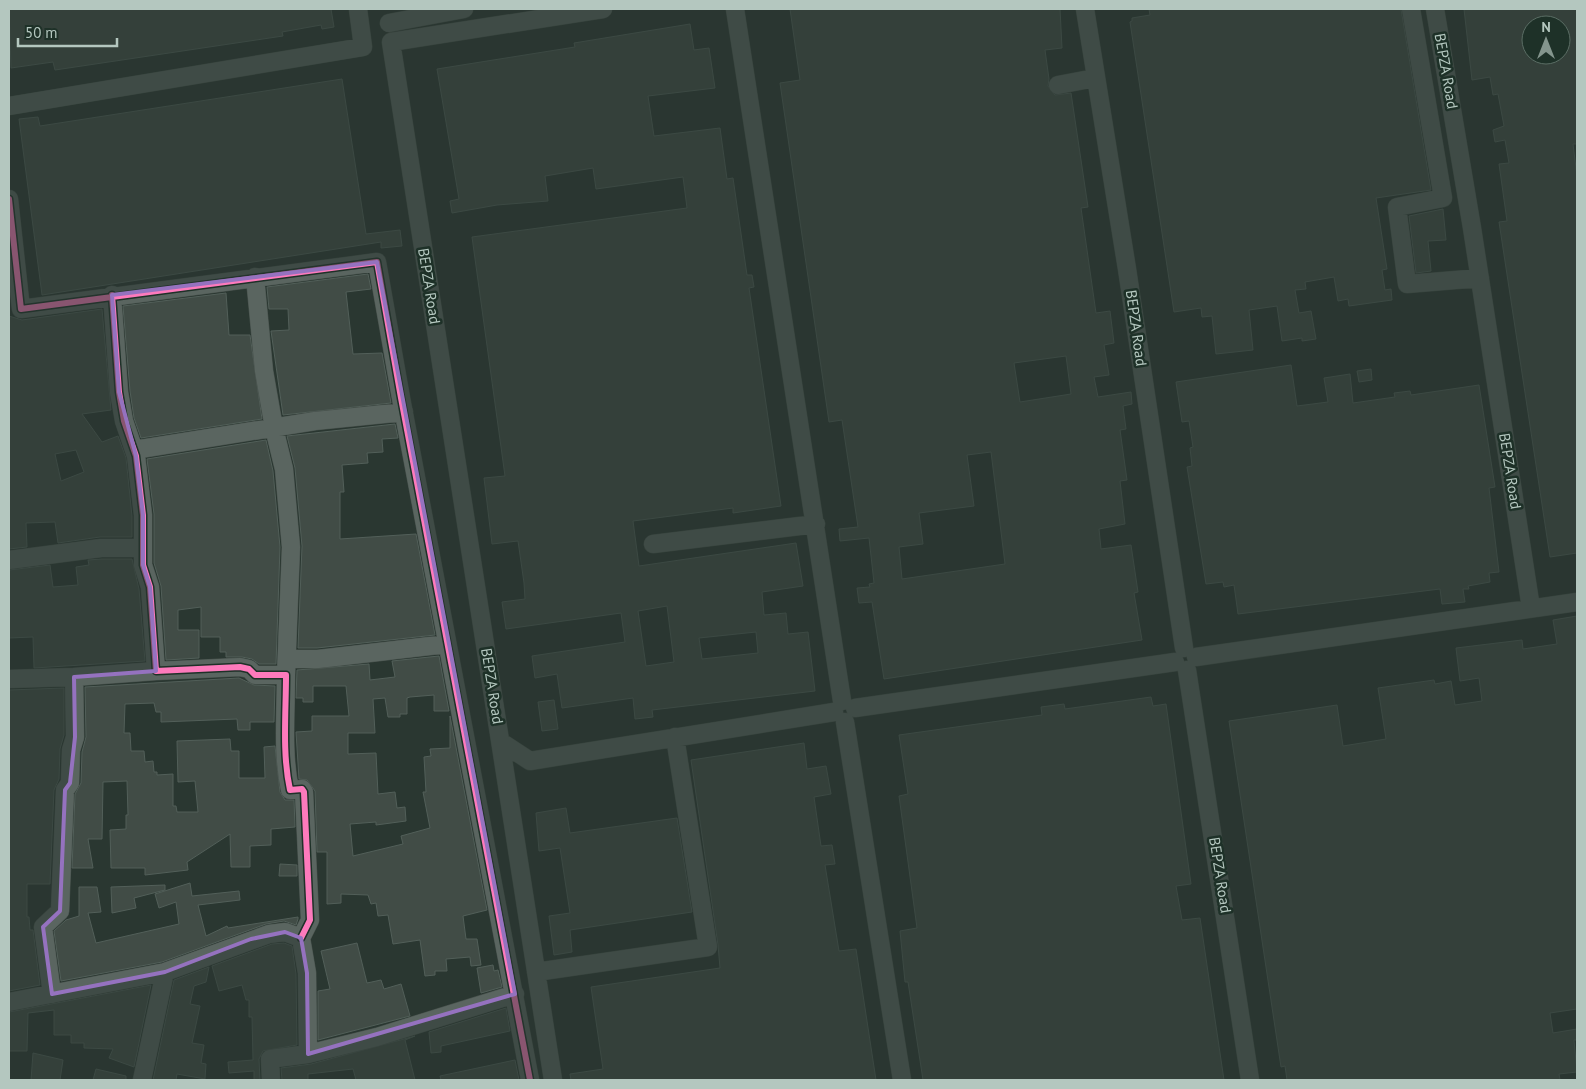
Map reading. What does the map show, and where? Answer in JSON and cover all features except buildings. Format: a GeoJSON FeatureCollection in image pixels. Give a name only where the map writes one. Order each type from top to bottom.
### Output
{"type":"FeatureCollection","features":[{"type":"Feature","properties":{"kind":"street"},"geometry":{"type":"LineString","coordinates":[[9,106],[363,47],[358,9]]}},
{"type":"Feature","properties":{"kind":"street"},"geometry":{"type":"LineString","coordinates":[[389,23],[464,9]]}},
{"type":"Feature","properties":{"kind":"street","name":"BEPZA Road"},"geometry":{"type":"LineString","coordinates":[[553,1080],[391,42],[603,9]]}},
{"type":"Feature","properties":{"kind":"street"},"geometry":{"type":"LineString","coordinates":[[735,9],[902,1080]]}},
{"type":"Feature","properties":{"kind":"street","name":"BEPZA Road"},"geometry":{"type":"LineString","coordinates":[[1085,9],[1127,269],[1250,1080]]}},
{"type":"Feature","properties":{"kind":"street"},"geometry":{"type":"LineString","coordinates":[[1411,9],[1444,198],[1397,208],[1407,284],[1480,278]]}},
{"type":"Feature","properties":{"kind":"street","name":"BEPZA Road"},"geometry":{"type":"LineString","coordinates":[[1435,9],[1480,278],[1531,608]]}},
{"type":"Feature","properties":{"kind":"street"},"geometry":{"type":"LineString","coordinates":[[1058,85],[1095,78]]}},
{"type":"Feature","properties":{"kind":"street"},"geometry":{"type":"LineString","coordinates":[[9,199],[15,310],[112,295],[378,262],[447,644],[530,1080]]}},
{"type":"Feature","properties":{"kind":"street"},"geometry":{"type":"LineString","coordinates":[[255,277],[264,371],[274,428],[284,468],[291,547],[286,667],[286,746],[290,790],[302,790],[304,792],[310,920],[301,938],[307,973],[308,1054]]}},
{"type":"Feature","properties":{"kind":"street"},"geometry":{"type":"LineString","coordinates":[[112,295],[119,392],[124,421],[134,450],[143,515],[143,565],[150,587],[156,671]]}},
{"type":"Feature","properties":{"kind":"street"},"geometry":{"type":"LineString","coordinates":[[134,450],[315,421],[404,412]]}},
{"type":"Feature","properties":{"kind":"street"},"geometry":{"type":"LineString","coordinates":[[653,544],[816,524]]}},
{"type":"Feature","properties":{"kind":"street"},"geometry":{"type":"LineString","coordinates":[[9,560],[101,548],[143,548]]}},
{"type":"Feature","properties":{"kind":"street","name":"BEPZA Road"},"geometry":{"type":"LineString","coordinates":[[501,742],[530,761],[1185,659],[1577,602]]}},
{"type":"Feature","properties":{"kind":"street"},"geometry":{"type":"LineString","coordinates":[[9,679],[74,678],[156,671],[240,668],[249,669],[255,675],[318,659],[447,644]]}},
{"type":"Feature","properties":{"kind":"street"},"geometry":{"type":"LineString","coordinates":[[52,994],[43,927],[60,911],[66,790],[70,783],[71,750],[75,737],[74,678]]}},
{"type":"Feature","properties":{"kind":"street"},"geometry":{"type":"LineString","coordinates":[[536,972],[708,946],[675,737]]}},
{"type":"Feature","properties":{"kind":"street"},"geometry":{"type":"LineString","coordinates":[[9,1002],[165,972],[269,934],[285,932],[301,938]]}},
{"type":"Feature","properties":{"kind":"street"},"geometry":{"type":"LineString","coordinates":[[142,1080],[165,972]]}},
{"type":"Feature","properties":{"kind":"street"},"geometry":{"type":"LineString","coordinates":[[271,1080],[270,1059],[308,1054],[377,1036],[515,994]]}},
{"type":"Feature","properties":{"kind":"highlighted area"},"geometry":{"type":"Polygon","coordinates":[[[377,262],[515,994],[308,1054],[307,973],[301,938],[285,932],[251,939],[165,972],[52,994],[43,927],[60,911],[65,790],[70,783],[75,737],[74,677],[156,671],[150,587],[143,565],[143,515],[136,456],[119,392],[112,295],[377,262]]]}},
{"type":"Feature","properties":{"kind":"cycle path"},"geometry":{"type":"LineString","coordinates":[[9,199],[21,309],[377,262],[530,1080]]}},
{"type":"Feature","properties":{"kind":"cycle path"},"geometry":{"type":"LineString","coordinates":[[112,295],[119,392],[124,421],[136,456],[143,515],[143,565],[150,587],[156,671],[240,667],[249,669],[255,675],[286,675],[285,747],[290,790],[302,789],[304,792],[310,920],[301,938]]}}]}
